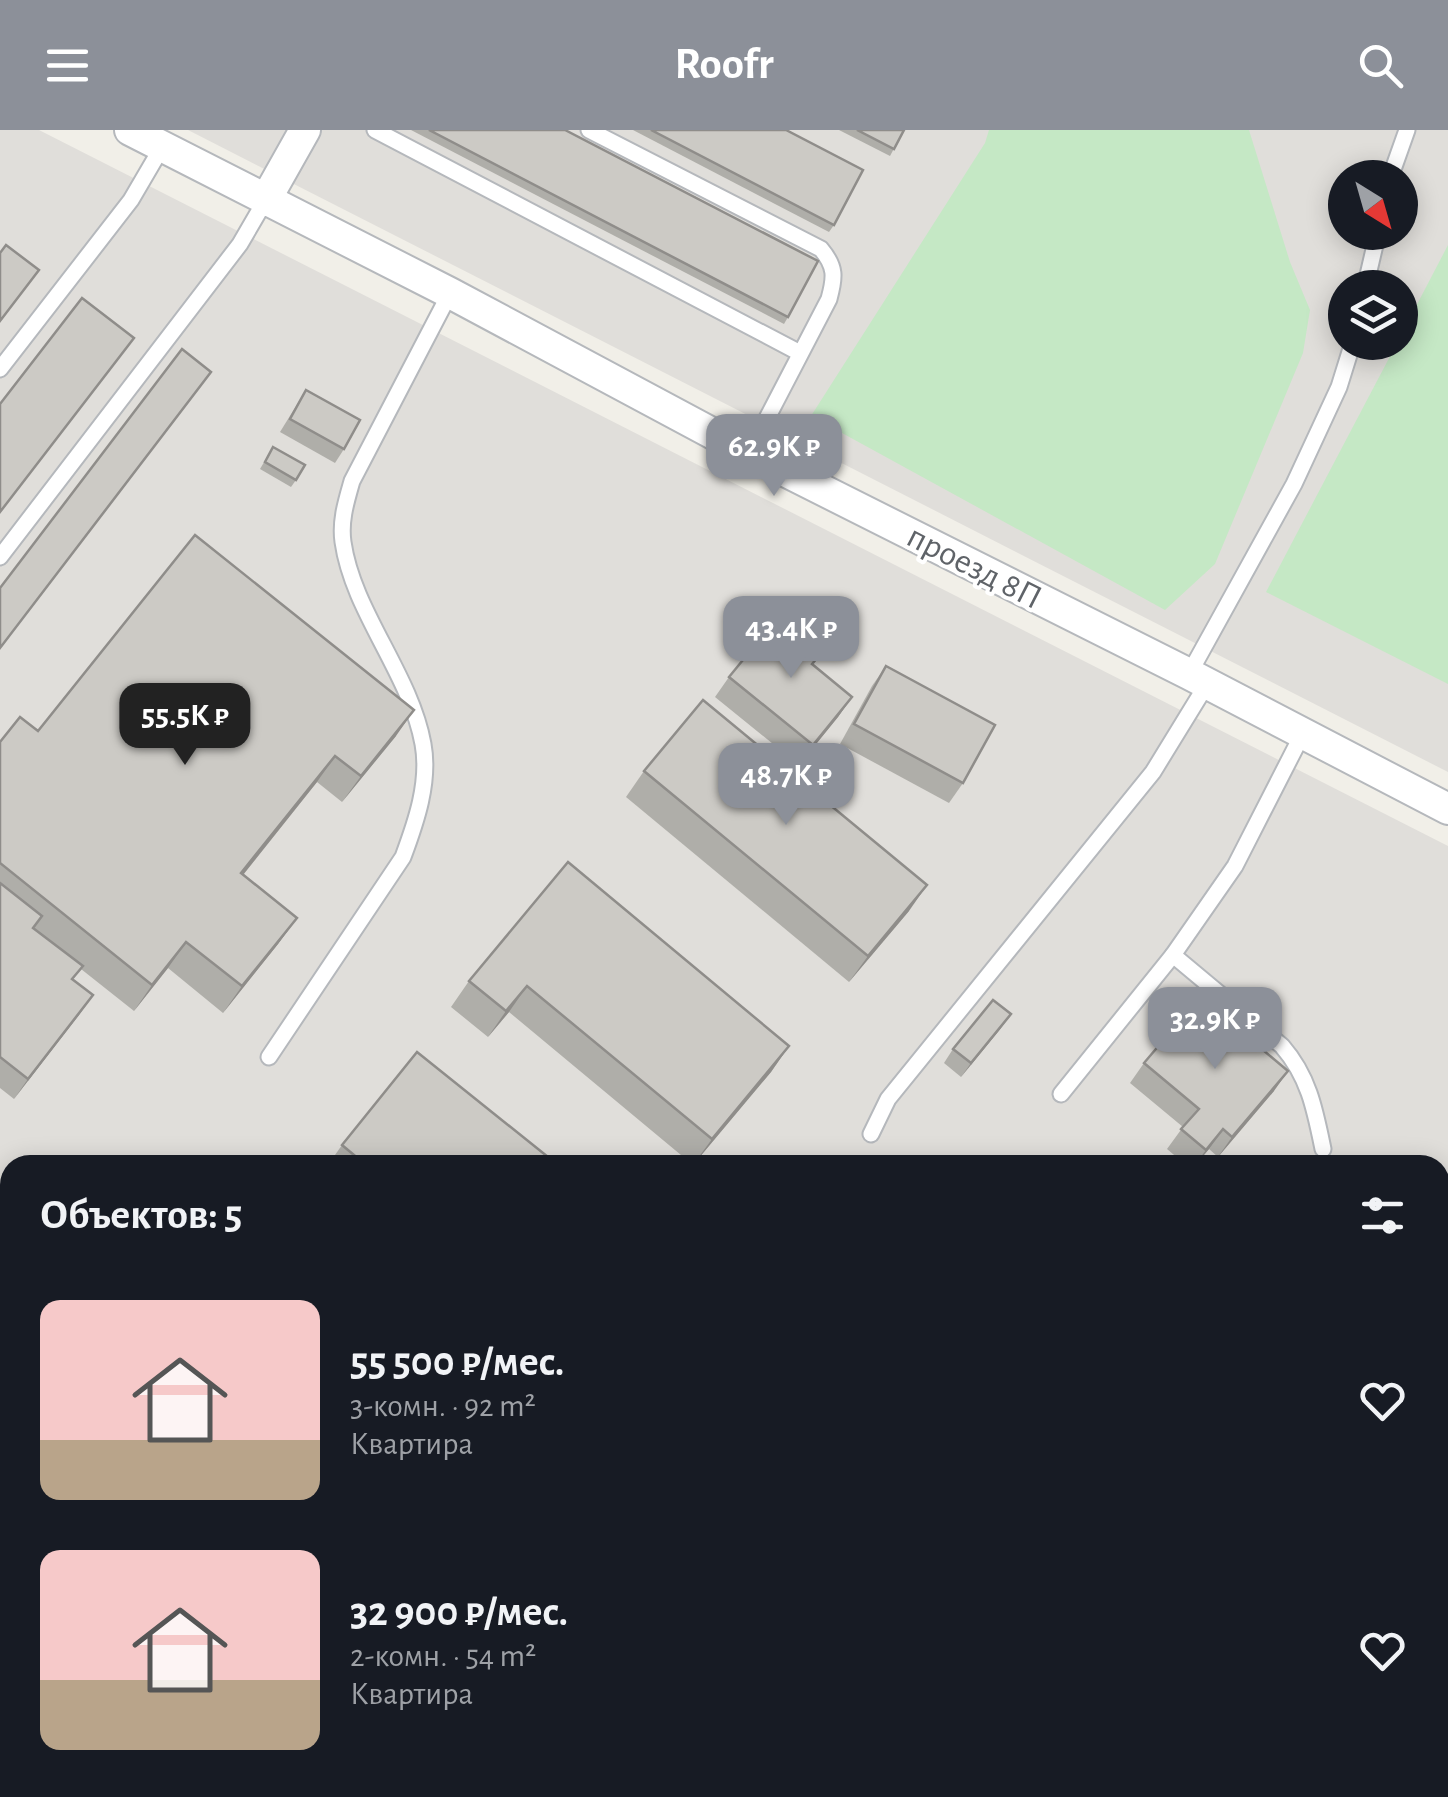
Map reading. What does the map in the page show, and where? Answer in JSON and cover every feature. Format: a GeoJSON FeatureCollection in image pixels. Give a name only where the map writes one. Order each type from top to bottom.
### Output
{"type":"FeatureCollection","features":[{"type":"Feature","properties":{"kind":"street","name":"проезд 8П"},"geometry":{"type":"LineString","coordinates":[[130,130],[749,453],[1448,808]]}},
{"type":"Feature","properties":{"kind":"street"},"geometry":{"type":"LineString","coordinates":[[266,201],[305,130]]}},
{"type":"Feature","properties":{"kind":"lane"},"geometry":{"type":"LineString","coordinates":[[375,130],[800,353]]}},
{"type":"Feature","properties":{"kind":"lane"},"geometry":{"type":"LineString","coordinates":[[590,130],[821,249],[832,261],[835,276],[829,299],[749,453]]}},
{"type":"Feature","properties":{"kind":"lane"},"geometry":{"type":"LineString","coordinates":[[1396,160],[1407,130]]}},
{"type":"Feature","properties":{"kind":"lane"},"geometry":{"type":"LineString","coordinates":[[0,369],[131,200],[162,146]]}},
{"type":"Feature","properties":{"kind":"lane"},"geometry":{"type":"LineString","coordinates":[[0,557],[240,244],[266,201]]}},
{"type":"Feature","properties":{"kind":"lane"},"geometry":{"type":"LineString","coordinates":[[270,1057],[403,857],[414,826],[425,778],[424,746],[405,691],[353,578],[343,542],[343,511],[352,482],[450,294]]}},
{"type":"Feature","properties":{"kind":"lane"},"geometry":{"type":"LineString","coordinates":[[871,1134],[888,1099],[1153,772],[1340,387],[1348,360]]}},
{"type":"Feature","properties":{"kind":"lane"},"geometry":{"type":"LineString","coordinates":[[1061,1094],[1173,955],[1235,866],[1303,733]]}},
{"type":"Feature","properties":{"kind":"lane"},"geometry":{"type":"LineString","coordinates":[[1173,955],[1294,1060],[1312,1096],[1323,1149]]}},
{"type":"Feature","properties":{"kind":"shaded area"},"geometry":{"type":"Polygon","coordinates":[[[0,130],[39,130],[1448,846],[1448,1155],[0,1155],[0,130]]]}},
{"type":"Feature","properties":{"kind":"shaded area"},"geometry":{"type":"Polygon","coordinates":[[[188,130],[1448,130],[1448,772],[188,130]]]}},
{"type":"Feature","properties":{"kind":"green space"},"geometry":{"type":"Polygon","coordinates":[[[989,130],[1249,130],[1290,262],[1310,310],[1303,353],[1215,564],[1165,610],[811,416],[985,143],[989,130]]]}},
{"type":"Feature","properties":{"kind":"green space"},"geometry":{"type":"Polygon","coordinates":[[[1448,245],[1448,684],[1266,592],[1388,360],[1418,360],[1418,302],[1448,245]]]}},
{"type":"Feature","properties":{"kind":"building"},"geometry":{"type":"Polygon","coordinates":[[[429,130],[565,130],[818,261],[788,317],[429,130]]]}},
{"type":"Feature","properties":{"kind":"building"},"geometry":{"type":"Polygon","coordinates":[[[651,130],[786,130],[863,170],[834,225],[651,130]]]}},
{"type":"Feature","properties":{"kind":"building"},"geometry":{"type":"Polygon","coordinates":[[[857,130],[904,130],[894,149],[857,130]]]}},
{"type":"Feature","properties":{"kind":"building"},"geometry":{"type":"Polygon","coordinates":[[[6,245],[39,270],[0,321],[0,253],[6,245]]]}},
{"type":"Feature","properties":{"kind":"building"},"geometry":{"type":"Polygon","coordinates":[[[82,298],[134,338],[0,512],[0,404],[82,298]]]}},
{"type":"Feature","properties":{"kind":"building"},"geometry":{"type":"Polygon","coordinates":[[[182,349],[211,372],[0,648],[0,588],[182,349]]]}},
{"type":"Feature","properties":{"kind":"building"},"geometry":{"type":"Polygon","coordinates":[[[306,390],[360,420],[344,449],[290,419],[306,390]]]}},
{"type":"Feature","properties":{"kind":"building"},"geometry":{"type":"Polygon","coordinates":[[[273,447],[305,465],[296,480],[265,462],[273,447]]]}},
{"type":"Feature","properties":{"kind":"building"},"geometry":{"type":"Polygon","coordinates":[[[195,535],[414,710],[361,776],[335,756],[241,873],[297,918],[242,986],[186,942],[152,985],[0,863],[0,742],[20,717],[38,731],[195,535]]]}},
{"type":"Feature","properties":{"kind":"building"},"geometry":{"type":"Polygon","coordinates":[[[779,616],[823,651],[812,664],[852,697],[813,745],[729,677],[779,616]]]}},
{"type":"Feature","properties":{"kind":"building"},"geometry":{"type":"Polygon","coordinates":[[[886,666],[995,725],[963,783],[854,724],[886,666]]]}},
{"type":"Feature","properties":{"kind":"building"},"geometry":{"type":"Polygon","coordinates":[[[703,700],[927,885],[868,956],[644,771],[703,700]]]}},
{"type":"Feature","properties":{"kind":"building"},"geometry":{"type":"Polygon","coordinates":[[[568,862],[789,1046],[712,1139],[527,986],[506,1011],[469,981],[568,862]]]}},
{"type":"Feature","properties":{"kind":"building"},"geometry":{"type":"Polygon","coordinates":[[[0,883],[42,916],[33,928],[83,966],[72,979],[93,995],[28,1079],[0,1057],[0,883]]]}},
{"type":"Feature","properties":{"kind":"building"},"geometry":{"type":"Polygon","coordinates":[[[1200,997],[1288,1071],[1232,1137],[1223,1129],[1206,1150],[1181,1129],[1199,1109],[1144,1063],[1200,997]]]}},
{"type":"Feature","properties":{"kind":"building"},"geometry":{"type":"Polygon","coordinates":[[[993,1000],[1011,1014],[971,1063],[953,1049],[993,1000]]]}},
{"type":"Feature","properties":{"kind":"building"},"geometry":{"type":"Polygon","coordinates":[[[417,1052],[546,1155],[354,1155],[342,1145],[417,1052]]]}}]}
